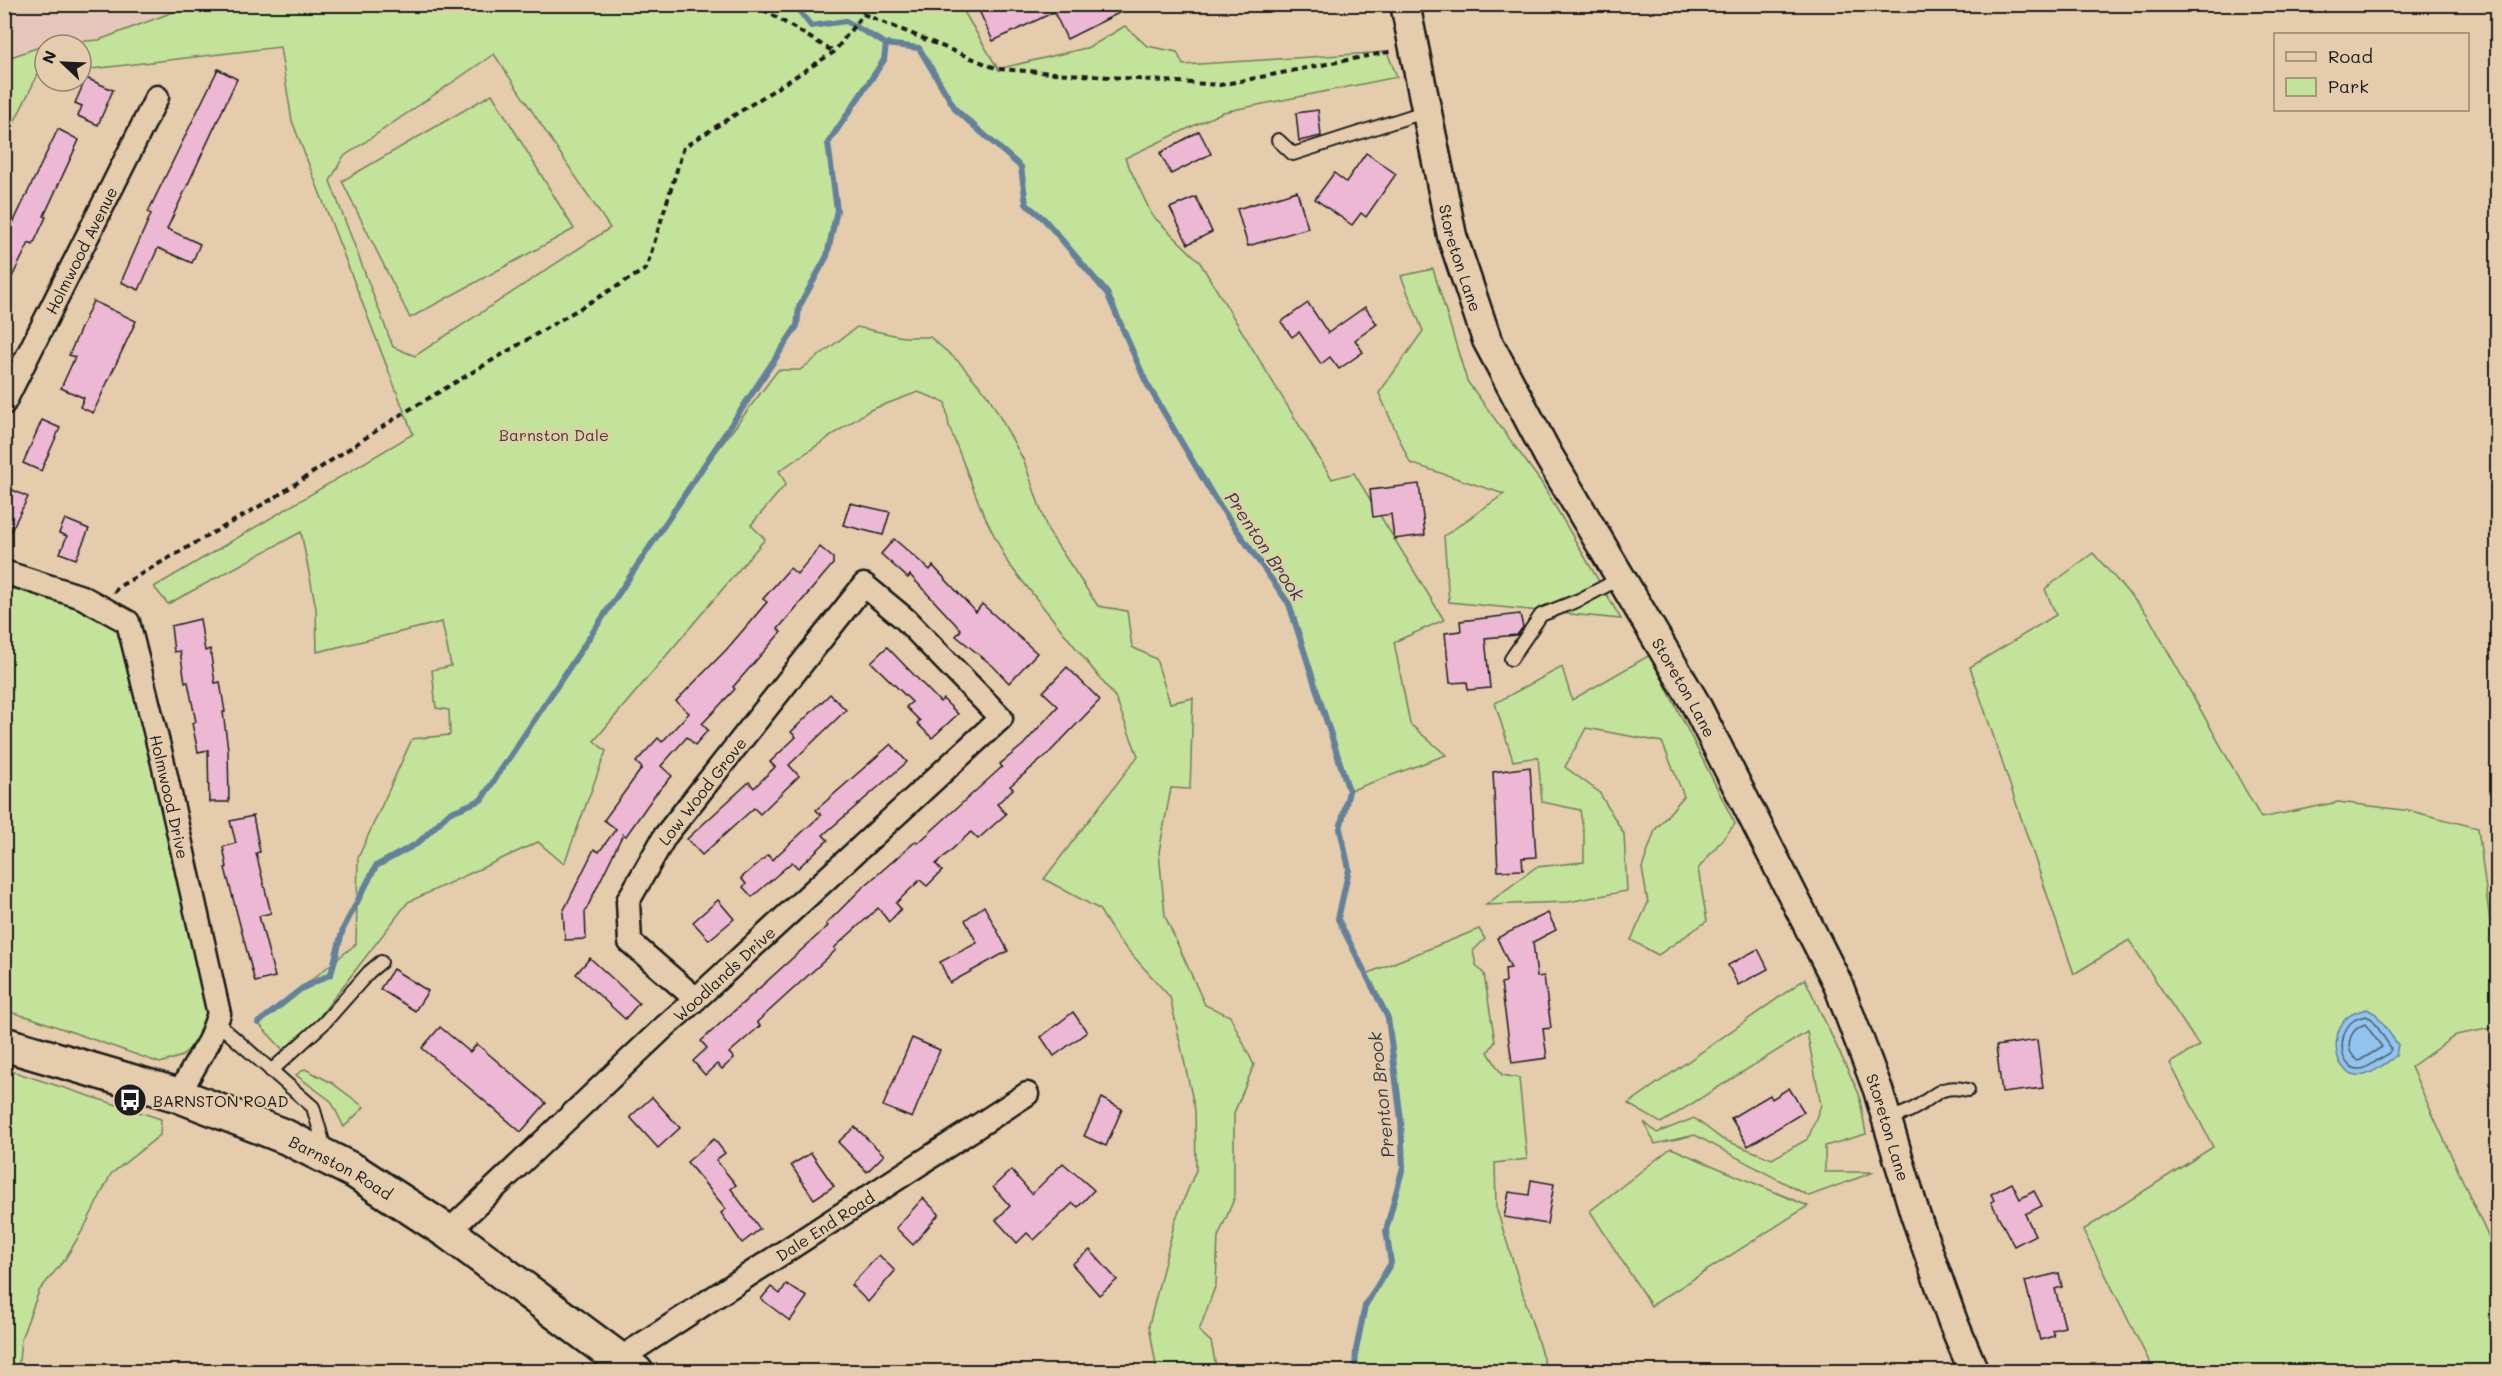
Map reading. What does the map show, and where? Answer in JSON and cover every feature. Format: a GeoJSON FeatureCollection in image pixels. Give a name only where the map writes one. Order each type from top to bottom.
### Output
{"type":"FeatureCollection","features":[{"type":"Feature","properties":{"kind":"main road","name":"Barnston Road"},"geometry":{"type":"LineString","coordinates":[[4,1044],[178,1095],[286,1137],[356,1172],[448,1232],[628,1365]]}},
{"type":"Feature","properties":{"kind":"street","name":"Storeton Lane"},"geometry":{"type":"LineString","coordinates":[[1405,4],[1452,236],[1487,340],[1548,455],[1695,703],[1837,982],[1878,1090],[1915,1214],[1953,1323],[1974,1371]]}},
{"type":"Feature","properties":{"kind":"street","name":"Holmwood Avenue"},"geometry":{"type":"LineString","coordinates":[[4,403],[157,97]]}},
{"type":"Feature","properties":{"kind":"street","name":"Holmwood Drive"},"geometry":{"type":"LineString","coordinates":[[4,572],[82,597],[128,622],[219,1014],[209,1041],[178,1095]]}},
{"type":"Feature","properties":{"kind":"street","name":"Low Wood Grove"},"geometry":{"type":"LineString","coordinates":[[696,999],[630,942],[628,901],[665,836],[864,585],[905,619],[1001,718]]}},
{"type":"Feature","properties":{"kind":"street","name":"Woodlands Drive"},"geometry":{"type":"LineString","coordinates":[[448,1232],[696,999],[1001,718]]}},
{"type":"Feature","properties":{"kind":"street","name":"Dale End Road"},"geometry":{"type":"LineString","coordinates":[[628,1365],[1028,1094]]}},
{"type":"Feature","properties":{"kind":"lane"},"geometry":{"type":"LineString","coordinates":[[1278,140],[1293,154],[1427,111]]}},
{"type":"Feature","properties":{"kind":"lane"},"geometry":{"type":"LineString","coordinates":[[1511,659],[1541,615],[1579,600],[1621,578]]}},
{"type":"Feature","properties":{"kind":"lane"},"geometry":{"type":"LineString","coordinates":[[271,1071],[310,1037],[369,972],[381,962]]}},
{"type":"Feature","properties":{"kind":"lane"},"geometry":{"type":"LineString","coordinates":[[216,1022],[313,1107],[328,1158]]}},
{"type":"Feature","properties":{"kind":"lane"},"geometry":{"type":"LineString","coordinates":[[1886,1119],[1910,1111],[1946,1088],[1956,1087],[1968,1090]]}},
{"type":"Feature","properties":{"kind":"path"},"geometry":{"type":"LineString","coordinates":[[754,4],[834,52]]}},
{"type":"Feature","properties":{"kind":"path"},"geometry":{"type":"LineString","coordinates":[[103,608],[118,587],[274,498],[402,414],[646,268],[684,147],[834,52],[863,14],[998,69],[1220,85],[1415,47]]}},
{"type":"Feature","properties":{"kind":"shaded area"},"geometry":{"type":"Polygon","coordinates":[[[5,5],[336,5],[93,43],[93,33],[33,33],[33,84],[5,141],[5,5]]]}},
{"type":"Feature","properties":{"kind":"green space","name":"Barnston Dale"},"geometry":{"type":"Polygon","coordinates":[[[205,5],[960,5],[998,69],[1090,47],[1125,26],[1147,46],[1177,52],[1183,65],[1387,52],[1397,77],[1223,112],[1125,158],[1152,215],[1199,261],[1332,479],[1354,473],[1444,620],[1394,642],[1410,724],[1446,755],[1349,791],[1289,604],[1215,499],[1146,382],[1107,293],[1044,219],[1026,204],[1021,167],[956,110],[919,48],[886,44],[884,60],[828,143],[837,210],[827,256],[799,307],[797,326],[683,496],[778,370],[800,370],[857,327],[903,337],[930,337],[959,362],[989,397],[1024,461],[1048,531],[1098,606],[1127,611],[1132,647],[1156,659],[1170,703],[1193,698],[1190,789],[1171,788],[1159,852],[1165,916],[1205,1005],[1230,1016],[1254,1065],[1234,1113],[1234,1199],[1218,1237],[1216,1284],[1199,1331],[1211,1342],[1217,1371],[1157,1371],[1149,1325],[1175,1221],[1196,1170],[1195,1110],[1170,997],[1117,938],[1099,909],[1044,879],[1138,756],[1115,697],[1008,563],[982,511],[949,426],[945,402],[918,392],[870,410],[779,471],[786,484],[751,525],[765,539],[594,741],[606,751],[564,864],[538,842],[408,902],[289,1056],[258,1023],[356,944],[358,858],[412,739],[450,735],[449,710],[436,708],[432,670],[451,666],[442,622],[317,652],[316,608],[301,532],[168,604],[154,587],[413,434],[292,121],[280,47],[93,69],[93,40],[173,12],[205,5]],[[494,54],[343,157],[330,181],[393,347],[415,356],[610,228],[494,54]]]}},
{"type":"Feature","properties":{"kind":"green space"},"geometry":{"type":"Polygon","coordinates":[[[33,49],[33,84],[5,141],[5,59],[33,49]]]}},
{"type":"Feature","properties":{"kind":"green space"},"geometry":{"type":"Polygon","coordinates":[[[492,94],[574,229],[410,318],[342,181],[492,94]]]}},
{"type":"Feature","properties":{"kind":"green space"},"geometry":{"type":"Polygon","coordinates":[[[1433,269],[1467,381],[1541,482],[1621,619],[1449,602],[1444,536],[1504,494],[1410,463],[1379,393],[1423,331],[1401,276],[1433,269]]]}},
{"type":"Feature","properties":{"kind":"green space"},"geometry":{"type":"Polygon","coordinates":[[[2093,553],[2147,614],[2261,818],[2338,802],[2411,811],[2478,828],[2494,953],[2493,991],[2497,996],[2497,1027],[2456,1035],[2411,1067],[2497,1256],[2497,1371],[2154,1371],[2083,1230],[2213,1147],[2170,1063],[2199,1046],[2129,940],[2074,974],[1970,667],[2056,615],[2045,589],[2093,553]]]}},
{"type":"Feature","properties":{"kind":"green space"},"geometry":{"type":"Polygon","coordinates":[[[4,583],[100,616],[116,627],[215,1004],[199,1038],[182,1056],[160,1063],[32,1018],[5,1011],[4,583]]]}},
{"type":"Feature","properties":{"kind":"green space"},"geometry":{"type":"Polygon","coordinates":[[[1650,655],[1735,824],[1698,869],[1707,921],[1658,955],[1631,940],[1648,903],[1642,868],[1655,830],[1684,796],[1662,742],[1586,728],[1565,767],[1599,792],[1624,834],[1627,891],[1568,902],[1486,905],[1536,867],[1584,862],[1584,834],[1580,810],[1542,802],[1538,757],[1513,761],[1495,703],[1562,667],[1572,700],[1650,655]]]}},
{"type":"Feature","properties":{"kind":"green space"},"geometry":{"type":"Polygon","coordinates":[[[1479,929],[1485,939],[1473,951],[1476,965],[1484,974],[1495,1042],[1488,1052],[1502,1075],[1519,1078],[1527,1159],[1495,1163],[1496,1207],[1547,1371],[1355,1371],[1356,1350],[1365,1306],[1391,1263],[1386,1230],[1403,1167],[1401,1120],[1388,1018],[1366,974],[1479,929]]]}},
{"type":"Feature","properties":{"kind":"green space"},"geometry":{"type":"Polygon","coordinates":[[[1805,979],[1859,1094],[1866,1134],[1825,1146],[1825,1172],[1874,1172],[1809,1196],[1695,1135],[1655,1144],[1644,1122],[1657,1133],[1694,1118],[1722,1139],[1772,1159],[1808,1139],[1821,1105],[1807,1032],[1661,1123],[1628,1104],[1805,979]]]}},
{"type":"Feature","properties":{"kind":"green space"},"geometry":{"type":"Polygon","coordinates":[[[5,1069],[161,1119],[160,1135],[111,1174],[84,1228],[65,1259],[39,1291],[21,1339],[18,1372],[4,1371],[5,1069]]]}},
{"type":"Feature","properties":{"kind":"green space"},"geometry":{"type":"Polygon","coordinates":[[[305,1069],[332,1083],[364,1107],[344,1127],[331,1101],[296,1075],[305,1069]]]}},
{"type":"Feature","properties":{"kind":"green space"},"geometry":{"type":"Polygon","coordinates":[[[1671,1148],[1808,1206],[1651,1306],[1590,1211],[1671,1148]]]}},
{"type":"Feature","properties":{"kind":"water"},"geometry":{"type":"Polygon","coordinates":[[[2367,1009],[2376,1014],[2398,1045],[2396,1056],[2371,1072],[2363,1075],[2353,1074],[2345,1070],[2340,1062],[2336,1042],[2338,1032],[2342,1023],[2349,1016],[2367,1009]]]}},
{"type":"Feature","properties":{"kind":"building"},"geometry":{"type":"Polygon","coordinates":[[[976,4],[1137,4],[1067,39],[1054,12],[993,41],[976,4]]]}},
{"type":"Feature","properties":{"kind":"building"},"geometry":{"type":"Polygon","coordinates":[[[218,69],[237,79],[167,229],[200,244],[192,263],[158,248],[139,290],[121,282],[151,214],[148,212],[218,69]]]}},
{"type":"Feature","properties":{"kind":"building"},"geometry":{"type":"Polygon","coordinates":[[[93,81],[113,90],[98,125],[78,116],[82,106],[75,103],[79,93],[93,93],[93,81]]]}},
{"type":"Feature","properties":{"kind":"building"},"geometry":{"type":"Polygon","coordinates":[[[1318,110],[1321,136],[1299,141],[1296,113],[1318,110]]]}},
{"type":"Feature","properties":{"kind":"building"},"geometry":{"type":"Polygon","coordinates":[[[58,129],[79,140],[33,245],[29,243],[4,293],[4,242],[58,129]]]}},
{"type":"Feature","properties":{"kind":"building"},"geometry":{"type":"Polygon","coordinates":[[[1199,131],[1211,154],[1171,174],[1160,153],[1199,131]]]}},
{"type":"Feature","properties":{"kind":"building"},"geometry":{"type":"Polygon","coordinates":[[[1366,153],[1396,174],[1366,217],[1361,213],[1352,225],[1315,199],[1334,173],[1346,182],[1366,153]]]}},
{"type":"Feature","properties":{"kind":"building"},"geometry":{"type":"Polygon","coordinates":[[[1297,191],[1308,228],[1248,246],[1237,209],[1297,191]]]}},
{"type":"Feature","properties":{"kind":"building"},"geometry":{"type":"Polygon","coordinates":[[[1196,197],[1212,232],[1188,244],[1170,208],[1196,197]]]}},
{"type":"Feature","properties":{"kind":"building"},"geometry":{"type":"Polygon","coordinates":[[[93,301],[136,321],[93,413],[80,407],[84,398],[61,388],[75,357],[69,355],[93,301]]]}},
{"type":"Feature","properties":{"kind":"building"},"geometry":{"type":"Polygon","coordinates":[[[1308,303],[1328,333],[1365,307],[1377,324],[1355,340],[1363,352],[1339,369],[1330,357],[1321,364],[1299,332],[1292,337],[1281,322],[1308,303]]]}},
{"type":"Feature","properties":{"kind":"building"},"geometry":{"type":"Polygon","coordinates":[[[42,420],[60,428],[41,471],[23,463],[42,420]]]}},
{"type":"Feature","properties":{"kind":"building"},"geometry":{"type":"Polygon","coordinates":[[[1419,484],[1425,535],[1394,539],[1391,514],[1373,517],[1370,490],[1419,484]]]}},
{"type":"Feature","properties":{"kind":"building"},"geometry":{"type":"Polygon","coordinates":[[[4,486],[28,497],[4,545],[4,486]]]}},
{"type":"Feature","properties":{"kind":"building"},"geometry":{"type":"Polygon","coordinates":[[[850,503],[890,512],[883,535],[843,525],[850,503]]]}},
{"type":"Feature","properties":{"kind":"building"},"geometry":{"type":"Polygon","coordinates":[[[65,519],[89,529],[76,559],[60,553],[67,536],[59,533],[65,519]]]}},
{"type":"Feature","properties":{"kind":"building"},"geometry":{"type":"Polygon","coordinates":[[[894,539],[930,570],[933,566],[976,612],[982,604],[1037,653],[1009,683],[993,666],[956,636],[961,630],[910,575],[908,578],[881,554],[894,539]]]}},
{"type":"Feature","properties":{"kind":"building"},"geometry":{"type":"Polygon","coordinates":[[[820,547],[833,558],[833,564],[778,629],[781,632],[733,687],[735,689],[702,724],[708,730],[695,745],[687,737],[661,766],[672,776],[654,796],[626,836],[623,834],[585,912],[586,939],[565,940],[563,912],[594,849],[599,852],[616,829],[604,820],[642,768],[636,762],[658,738],[662,742],[689,713],[676,701],[727,649],[767,602],[763,599],[790,568],[797,574],[820,547]]]}},
{"type":"Feature","properties":{"kind":"building"},"geometry":{"type":"Polygon","coordinates":[[[1520,614],[1523,627],[1517,635],[1485,638],[1490,688],[1468,690],[1467,682],[1450,683],[1445,633],[1461,631],[1460,621],[1520,614]]]}},
{"type":"Feature","properties":{"kind":"building"},"geometry":{"type":"Polygon","coordinates":[[[200,619],[205,651],[210,649],[215,683],[220,682],[225,712],[223,712],[228,749],[229,802],[209,802],[208,750],[198,752],[192,723],[196,722],[188,682],[185,682],[180,651],[174,652],[171,626],[200,619]]]}},
{"type":"Feature","properties":{"kind":"building"},"geometry":{"type":"Polygon","coordinates":[[[887,647],[940,702],[943,699],[958,714],[932,738],[917,723],[920,721],[906,707],[912,702],[871,662],[887,647]]]}},
{"type":"Feature","properties":{"kind":"building"},"geometry":{"type":"Polygon","coordinates":[[[1067,667],[1100,700],[1048,754],[1010,786],[1013,789],[997,804],[1006,814],[978,839],[971,832],[936,864],[942,871],[927,886],[920,880],[896,903],[901,909],[889,922],[878,908],[757,1022],[760,1026],[729,1053],[734,1058],[722,1069],[717,1064],[705,1075],[693,1061],[707,1048],[701,1041],[828,926],[826,924],[861,889],[916,841],[918,843],[1002,767],[1000,764],[1023,745],[1058,706],[1043,692],[1067,667]]]}},
{"type":"Feature","properties":{"kind":"building"},"geometry":{"type":"Polygon","coordinates":[[[830,694],[846,710],[789,765],[799,776],[760,814],[754,808],[702,855],[687,839],[749,782],[754,788],[775,767],[770,762],[796,737],[791,732],[830,694]]]}},
{"type":"Feature","properties":{"kind":"building"},"geometry":{"type":"Polygon","coordinates":[[[891,744],[907,762],[823,835],[828,840],[798,868],[792,862],[752,897],[743,887],[746,884],[741,878],[768,855],[772,860],[821,815],[816,810],[891,744]]]}},
{"type":"Feature","properties":{"kind":"building"},"geometry":{"type":"Polygon","coordinates":[[[1530,767],[1536,857],[1522,858],[1523,870],[1498,871],[1493,772],[1530,767]]]}},
{"type":"Feature","properties":{"kind":"building"},"geometry":{"type":"Polygon","coordinates":[[[253,816],[260,852],[256,853],[271,913],[259,916],[275,977],[255,982],[225,868],[227,867],[223,847],[236,843],[230,821],[253,816]]]}},
{"type":"Feature","properties":{"kind":"building"},"geometry":{"type":"Polygon","coordinates":[[[718,900],[734,919],[709,940],[693,922],[718,900]]]}},
{"type":"Feature","properties":{"kind":"building"},"geometry":{"type":"Polygon","coordinates":[[[984,906],[1008,951],[950,983],[940,962],[977,943],[965,920],[984,906]]]}},
{"type":"Feature","properties":{"kind":"building"},"geometry":{"type":"Polygon","coordinates":[[[1548,913],[1556,930],[1533,942],[1537,977],[1544,976],[1551,1028],[1543,1029],[1547,1058],[1512,1063],[1501,983],[1506,982],[1505,969],[1511,968],[1497,938],[1548,913]]]}},
{"type":"Feature","properties":{"kind":"building"},"geometry":{"type":"Polygon","coordinates":[[[1758,949],[1768,969],[1738,985],[1728,965],[1758,949]]]}},
{"type":"Feature","properties":{"kind":"building"},"geometry":{"type":"Polygon","coordinates":[[[590,958],[639,1003],[625,1019],[576,974],[590,958]]]}},
{"type":"Feature","properties":{"kind":"building"},"geometry":{"type":"Polygon","coordinates":[[[393,969],[428,991],[415,1011],[380,989],[393,969]]]}},
{"type":"Feature","properties":{"kind":"building"},"geometry":{"type":"Polygon","coordinates":[[[1073,1012],[1087,1032],[1054,1056],[1041,1037],[1073,1012]]]}},
{"type":"Feature","properties":{"kind":"building"},"geometry":{"type":"Polygon","coordinates":[[[440,1027],[470,1052],[477,1044],[546,1103],[521,1132],[422,1048],[440,1027]]]}},
{"type":"Feature","properties":{"kind":"building"},"geometry":{"type":"Polygon","coordinates":[[[912,1038],[940,1050],[912,1118],[883,1106],[912,1038]]]}},
{"type":"Feature","properties":{"kind":"building"},"geometry":{"type":"Polygon","coordinates":[[[2037,1040],[2043,1088],[2002,1093],[1996,1046],[2037,1040]]]}},
{"type":"Feature","properties":{"kind":"building"},"geometry":{"type":"Polygon","coordinates":[[[1789,1088],[1804,1112],[1748,1146],[1731,1118],[1770,1095],[1772,1099],[1789,1088]]]}},
{"type":"Feature","properties":{"kind":"building"},"geometry":{"type":"Polygon","coordinates":[[[652,1097],[680,1128],[658,1148],[630,1117],[652,1097]]]}},
{"type":"Feature","properties":{"kind":"building"},"geometry":{"type":"Polygon","coordinates":[[[1102,1098],[1122,1109],[1106,1146],[1084,1136],[1102,1098]]]}},
{"type":"Feature","properties":{"kind":"building"},"geometry":{"type":"Polygon","coordinates":[[[855,1127],[884,1155],[867,1172],[838,1142],[855,1127]]]}},
{"type":"Feature","properties":{"kind":"building"},"geometry":{"type":"Polygon","coordinates":[[[714,1139],[725,1153],[716,1160],[736,1185],[731,1189],[760,1229],[742,1243],[721,1213],[726,1209],[687,1162],[714,1139]]]}},
{"type":"Feature","properties":{"kind":"building"},"geometry":{"type":"Polygon","coordinates":[[[811,1153],[834,1186],[814,1199],[791,1165],[811,1153]]]}},
{"type":"Feature","properties":{"kind":"building"},"geometry":{"type":"Polygon","coordinates":[[[1063,1163],[1094,1190],[1078,1207],[1073,1203],[1034,1240],[1027,1233],[1017,1243],[996,1220],[1010,1206],[993,1187],[1011,1170],[1032,1194],[1063,1163]]]}},
{"type":"Feature","properties":{"kind":"building"},"geometry":{"type":"Polygon","coordinates":[[[1531,1180],[1554,1184],[1547,1224],[1504,1217],[1509,1192],[1529,1195],[1531,1180]]]}},
{"type":"Feature","properties":{"kind":"building"},"geometry":{"type":"Polygon","coordinates":[[[2012,1183],[2020,1199],[2034,1191],[2042,1206],[2025,1214],[2035,1235],[2014,1246],[1991,1202],[1994,1200],[1991,1194],[2012,1183]]]}},
{"type":"Feature","properties":{"kind":"building"},"geometry":{"type":"Polygon","coordinates":[[[923,1198],[939,1214],[913,1245],[896,1228],[923,1198]]]}},
{"type":"Feature","properties":{"kind":"building"},"geometry":{"type":"Polygon","coordinates":[[[1090,1250],[1117,1280],[1099,1295],[1072,1264],[1090,1250]]]}},
{"type":"Feature","properties":{"kind":"building"},"geometry":{"type":"Polygon","coordinates":[[[879,1255],[895,1271],[868,1302],[851,1285],[879,1255]]]}},
{"type":"Feature","properties":{"kind":"building"},"geometry":{"type":"Polygon","coordinates":[[[2059,1273],[2062,1287],[2055,1289],[2065,1327],[2052,1330],[2054,1336],[2040,1340],[2025,1281],[2059,1273]]]}},
{"type":"Feature","properties":{"kind":"building"},"geometry":{"type":"Polygon","coordinates":[[[786,1284],[807,1297],[790,1321],[761,1299],[771,1287],[780,1294],[786,1284]]]}},
{"type":"Feature","properties":{"kind":"waterway","name":"Prenton Brook"},"geometry":{"type":"LineString","coordinates":[[794,4],[811,26],[846,21],[886,44],[919,48],[956,110],[1021,167],[1026,204],[1044,219],[1107,293],[1146,382],[1215,499],[1289,604],[1349,791],[1340,829],[1349,869],[1338,919],[1388,1018],[1401,1120],[1403,1167],[1386,1230],[1391,1263],[1365,1306],[1356,1350],[1355,1372]]}},
{"type":"Feature","properties":{"kind":"waterway"},"geometry":{"type":"LineString","coordinates":[[258,1023],[301,989],[331,974],[343,929],[376,866],[418,843],[449,813],[481,800],[797,326],[799,307],[827,256],[837,210],[828,143],[884,60],[886,44]]}},
{"type":"Feature","properties":{"kind":"place","name":"BARNSTON ROAD"},"geometry":{"type":"Point","coordinates":[130,1100]}}]}
